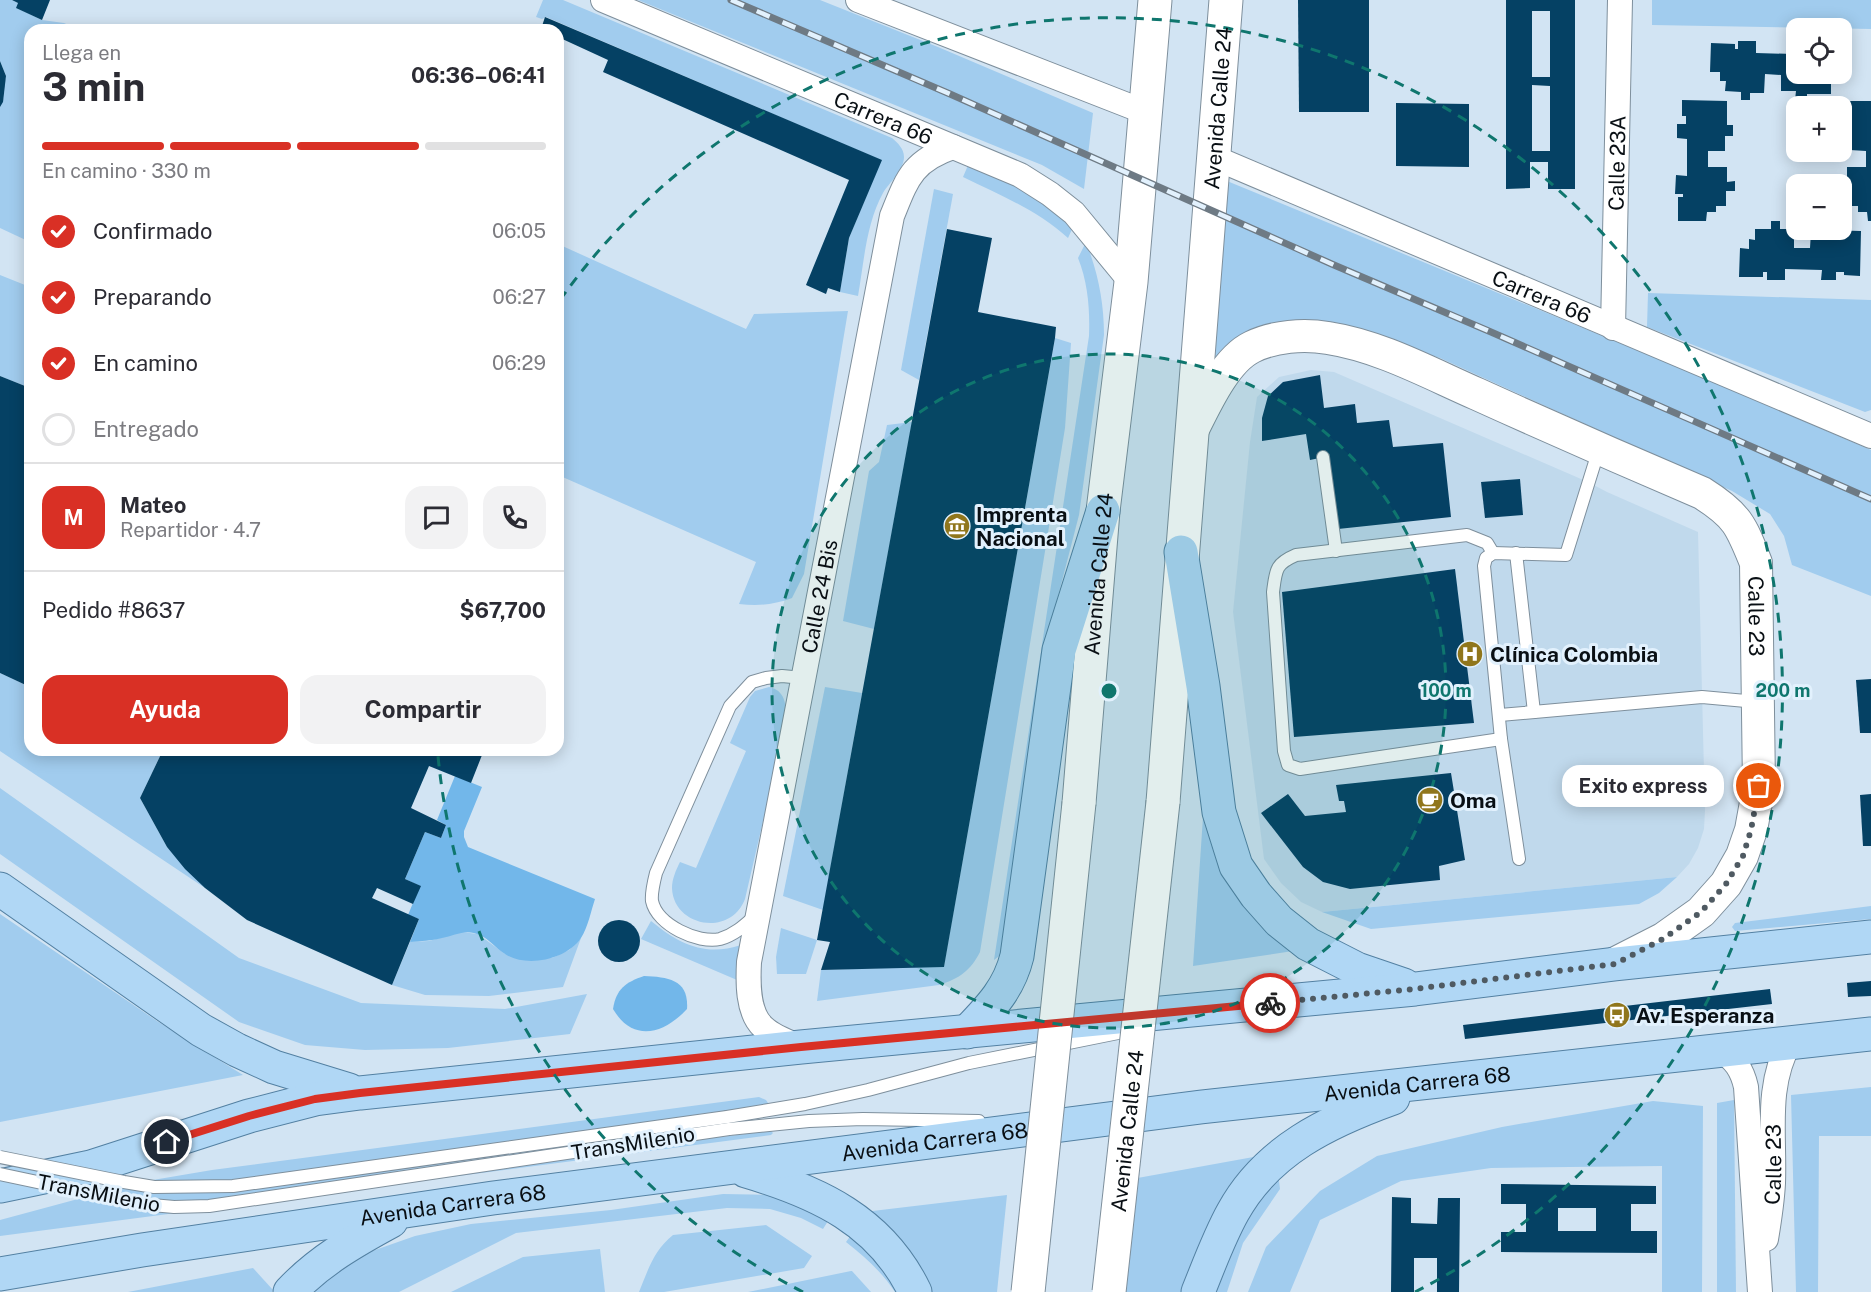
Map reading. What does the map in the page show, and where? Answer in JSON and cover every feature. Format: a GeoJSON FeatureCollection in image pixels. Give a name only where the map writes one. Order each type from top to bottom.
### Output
{"type":"FeatureCollection","features":[{"type":"Feature","properties":{"kind":"main road","name":"Avenida Calle 24"},"geometry":{"type":"LineString","coordinates":[[1028,1292],[1079,803],[1104,511],[1131,282],[1155,0]]}},
{"type":"Feature","properties":{"kind":"main road","name":"Avenida Calle 24"},"geometry":{"type":"LineString","coordinates":[[1109,1292],[1162,802],[1226,0]]}},
{"type":"Feature","properties":{"kind":"main road"},"geometry":{"type":"LineString","coordinates":[[967,1032],[1004,990],[1017,956],[1059,650],[1104,511]]}},
{"type":"Feature","properties":{"kind":"main road"},"geometry":{"type":"LineString","coordinates":[[1181,552],[1203,686],[1219,812],[1236,866],[1256,895],[1279,921],[1308,944],[1357,969],[1414,989]]}},
{"type":"Feature","properties":{"kind":"main road"},"geometry":{"type":"LineString","coordinates":[[0,889],[201,1030],[274,1067],[360,1093]]}},
{"type":"Feature","properties":{"kind":"main road"},"geometry":{"type":"LineString","coordinates":[[0,1186],[91,1167],[249,1116],[315,1099],[360,1093],[801,1047],[1414,989],[1615,964],[1871,937]]}},
{"type":"Feature","properties":{"kind":"main road","name":"Avenida Carrera 68"},"geometry":{"type":"LineString","coordinates":[[0,1274],[142,1250],[408,1211],[733,1168],[1271,1099],[1871,1034]]}},
{"type":"Feature","properties":{"kind":"main road"},"geometry":{"type":"LineString","coordinates":[[1198,1292],[1233,1211],[1257,1178],[1283,1152],[1306,1136],[1337,1120],[1442,1080]]}},
{"type":"Feature","properties":{"kind":"main road"},"geometry":{"type":"LineString","coordinates":[[733,1168],[788,1183],[818,1197],[851,1217],[889,1252],[915,1292]]}},
{"type":"Feature","properties":{"kind":"main road"},"geometry":{"type":"LineString","coordinates":[[290,1292],[341,1249],[408,1211]]}},
{"type":"Feature","properties":{"kind":"street","name":"Carrera 66"},"geometry":{"type":"LineString","coordinates":[[603,0],[1020,175],[1074,213],[1131,282]]}},
{"type":"Feature","properties":{"kind":"street"},"geometry":{"type":"LineString","coordinates":[[858,0],[1145,112]]}},
{"type":"Feature","properties":{"kind":"street","name":"Calle 23A"},"geometry":{"type":"LineString","coordinates":[[1613,328],[1620,0]]}},
{"type":"Feature","properties":{"kind":"street","name":"Calle 24 Bis"},"geometry":{"type":"LineString","coordinates":[[801,1047],[776,1037],[761,1026],[753,1011],[748,980],[749,962],[892,216],[904,186],[922,161],[953,147]]}},
{"type":"Feature","properties":{"kind":"street","name":"Carrera 66"},"geometry":{"type":"LineString","coordinates":[[1213,157],[1871,436]]}},
{"type":"Feature","properties":{"kind":"street"},"geometry":{"type":"LineString","coordinates":[[1190,434],[1224,374],[1236,359],[1251,347],[1271,340],[1291,337],[1326,337],[1358,344],[1408,364],[1599,449]]}},
{"type":"Feature","properties":{"kind":"street","name":"Calle 23"},"geometry":{"type":"LineString","coordinates":[[1599,449],[1702,493],[1725,508],[1743,530],[1756,563],[1759,786],[1751,830],[1743,856],[1726,884],[1701,912],[1663,939],[1615,964]]}},
{"type":"Feature","properties":{"kind":"street","name":"Calle 23"},"geometry":{"type":"LineString","coordinates":[[1760,1291],[1773,1186],[1774,1085],[1780,1062],[1790,1042]]}},
{"type":"Feature","properties":{"kind":"street","name":"Calle 23"},"geometry":{"type":"LineString","coordinates":[[1720,1049],[1735,1060],[1743,1074],[1746,1087],[1760,1291]]}},
{"type":"Feature","properties":{"kind":"lane"},"geometry":{"type":"LineString","coordinates":[[1519,860],[1502,739],[1484,566],[1486,558],[1493,554],[1566,555],[1599,449]]}},
{"type":"Feature","properties":{"kind":"lane"},"geometry":{"type":"LineString","coordinates":[[1323,457],[1336,550]]}},
{"type":"Feature","properties":{"kind":"lane"},"geometry":{"type":"LineString","coordinates":[[1493,554],[1487,543],[1467,536],[1296,555],[1283,561],[1276,569],[1273,592],[1284,752],[1288,765],[1300,769],[1502,739]]}},
{"type":"Feature","properties":{"kind":"lane"},"geometry":{"type":"LineString","coordinates":[[1516,553],[1534,711]]}},
{"type":"Feature","properties":{"kind":"lane"},"geometry":{"type":"LineString","coordinates":[[758,914],[743,927],[724,938],[717,940],[687,936],[657,912],[652,900],[654,883],[656,873],[730,706],[752,682],[782,676],[803,678]]}},
{"type":"Feature","properties":{"kind":"lane"},"geometry":{"type":"LineString","coordinates":[[1500,715],[1702,696],[1757,702]]}},
{"type":"Feature","properties":{"kind":"lane","name":"TransMilenio"},"geometry":{"type":"LineString","coordinates":[[0,1174],[141,1204],[174,1207],[235,1204],[728,1123],[969,1063],[1256,1004]]}},
{"type":"Feature","properties":{"kind":"lane"},"geometry":{"type":"LineString","coordinates":[[1011,1119],[1271,1099]]}},
{"type":"Feature","properties":{"kind":"lane","name":"TransMilenio"},"geometry":{"type":"LineString","coordinates":[[0,1157],[124,1182],[180,1188],[233,1185],[728,1123],[863,1119],[990,1120]]}},
{"type":"Feature","properties":{"kind":"shaded area"},"geometry":{"type":"Polygon","coordinates":[[[0,0],[12,0],[18,3],[17,8],[42,20],[66,24],[24,24],[24,239],[0,228],[0,107],[6,76],[0,61],[0,0]]]}},
{"type":"Feature","properties":{"kind":"shaded area"},"geometry":{"type":"Polygon","coordinates":[[[543,0],[563,0],[892,138],[903,151],[903,162],[877,205],[866,243],[858,296],[840,292],[849,238],[881,160],[564,24],[546,17],[542,19],[536,17],[543,0]]]}},
{"type":"Feature","properties":{"kind":"shaded area"},"geometry":{"type":"Polygon","coordinates":[[[638,0],[820,0],[938,47],[1093,113],[1084,189],[1042,165],[638,0]]]}},
{"type":"Feature","properties":{"kind":"shaded area"},"geometry":{"type":"Polygon","coordinates":[[[1652,0],[1871,0],[1871,29],[1852,29],[1852,18],[1786,18],[1786,27],[1652,25],[1652,0]]]}},
{"type":"Feature","properties":{"kind":"shaded area"},"geometry":{"type":"Polygon","coordinates":[[[969,163],[1025,189],[1074,225],[1068,238],[1031,211],[963,177],[969,163]]]}},
{"type":"Feature","properties":{"kind":"shaded area"},"geometry":{"type":"Polygon","coordinates":[[[1227,181],[1680,368],[1871,450],[1871,596],[1792,565],[1784,536],[1770,514],[1732,491],[1440,358],[1318,320],[1278,323],[1224,349],[1215,359],[1227,181]]]}},
{"type":"Feature","properties":{"kind":"shaded area"},"geometry":{"type":"Polygon","coordinates":[[[934,189],[953,194],[919,380],[901,370],[934,189]]]}},
{"type":"Feature","properties":{"kind":"shaded area"},"geometry":{"type":"Polygon","coordinates":[[[1086,242],[1100,288],[1104,335],[1079,515],[1047,639],[1007,950],[994,960],[1089,336],[1088,296],[1078,258],[1086,242]]]}},
{"type":"Feature","properties":{"kind":"shaded area"},"geometry":{"type":"Polygon","coordinates":[[[564,247],[746,329],[754,314],[848,311],[804,574],[792,598],[766,604],[739,604],[756,562],[564,478],[564,247]]]}},
{"type":"Feature","properties":{"kind":"shaded area"},"geometry":{"type":"Polygon","coordinates":[[[0,275],[24,285],[24,386],[0,376],[0,275]]]}},
{"type":"Feature","properties":{"kind":"shaded area"},"geometry":{"type":"Polygon","coordinates":[[[1648,293],[1871,300],[1871,410],[1865,412],[1647,327],[1648,293]]]}},
{"type":"Feature","properties":{"kind":"shaded area"},"geometry":{"type":"Polygon","coordinates":[[[1055,338],[1071,343],[1065,428],[980,952],[964,973],[939,985],[817,1001],[821,970],[944,966],[1055,338]]]}},
{"type":"Feature","properties":{"kind":"shaded area","name":"Clínica Colombia"},"geometry":{"type":"Polygon","coordinates":[[[1311,370],[1334,372],[1698,532],[1704,829],[1698,848],[1689,864],[1677,877],[1322,912],[1301,902],[1281,883],[1264,859],[1233,612],[1250,442],[1257,397],[1279,377],[1311,370]]]}},
{"type":"Feature","properties":{"kind":"shaded area"},"geometry":{"type":"Polygon","coordinates":[[[912,422],[874,629],[843,621],[869,471],[879,462],[887,425],[912,422]]]}},
{"type":"Feature","properties":{"kind":"shaded area"},"geometry":{"type":"Polygon","coordinates":[[[0,673],[24,684],[24,756],[160,756],[140,798],[167,847],[205,888],[0,751],[0,673]]]}},
{"type":"Feature","properties":{"kind":"shaded area"},"geometry":{"type":"Polygon","coordinates":[[[769,687],[779,692],[784,700],[786,722],[745,899],[738,911],[727,919],[716,923],[703,922],[682,911],[675,901],[672,888],[673,878],[680,862],[696,868],[746,751],[730,743],[750,697],[755,691],[769,687]]]}},
{"type":"Feature","properties":{"kind":"shaded area"},"geometry":{"type":"Polygon","coordinates":[[[825,687],[862,693],[823,910],[783,896],[825,687]]]}},
{"type":"Feature","properties":{"kind":"shaded area"},"geometry":{"type":"Polygon","coordinates":[[[455,776],[482,787],[464,831],[468,847],[595,899],[581,938],[566,952],[545,960],[514,958],[479,934],[470,932],[434,940],[410,942],[419,919],[408,915],[420,886],[405,879],[425,832],[441,838],[446,825],[437,820],[455,776]]]}},
{"type":"Feature","properties":{"kind":"shaded area"},"geometry":{"type":"Polygon","coordinates":[[[0,788],[239,958],[361,1003],[505,1009],[587,994],[570,1034],[448,1048],[365,1050],[305,1045],[239,1022],[0,854],[0,788]]]}},
{"type":"Feature","properties":{"kind":"shaded area"},"geometry":{"type":"Polygon","coordinates":[[[1203,817],[1214,853],[1231,885],[1293,951],[1193,966],[1203,817]]]}},
{"type":"Feature","properties":{"kind":"shaded area"},"geometry":{"type":"Polygon","coordinates":[[[1677,877],[1659,893],[1639,904],[1371,929],[1322,912],[1677,877]]]}},
{"type":"Feature","properties":{"kind":"shaded area"},"geometry":{"type":"Polygon","coordinates":[[[1871,906],[1871,919],[1735,931],[1732,927],[1735,923],[1871,906]]]}},
{"type":"Feature","properties":{"kind":"shaded area"},"geometry":{"type":"Polygon","coordinates":[[[0,914],[157,1021],[243,1075],[0,1122],[0,914]]]}},
{"type":"Feature","properties":{"kind":"shaded area"},"geometry":{"type":"Polygon","coordinates":[[[651,921],[682,942],[704,949],[716,950],[741,945],[737,980],[641,939],[651,921]]]}},
{"type":"Feature","properties":{"kind":"shaded area"},"geometry":{"type":"Polygon","coordinates":[[[781,928],[817,940],[806,974],[777,974],[776,957],[781,928]]]}},
{"type":"Feature","properties":{"kind":"shaded area"},"geometry":{"type":"Polygon","coordinates":[[[461,932],[478,934],[505,954],[552,958],[569,950],[581,938],[563,987],[489,996],[425,995],[392,985],[410,942],[429,941],[461,932]]]}},
{"type":"Feature","properties":{"kind":"shaded area"},"geometry":{"type":"Polygon","coordinates":[[[644,976],[676,982],[685,992],[687,1009],[678,1018],[659,1029],[639,1031],[621,1020],[613,1009],[619,991],[632,981],[644,976]]]}},
{"type":"Feature","properties":{"kind":"shaded area"},"geometry":{"type":"Polygon","coordinates":[[[1871,1087],[1871,1136],[1819,1136],[1818,1292],[1796,1292],[1791,1095],[1871,1087]]]}},
{"type":"Feature","properties":{"kind":"shaded area"},"geometry":{"type":"Polygon","coordinates":[[[759,1097],[766,1100],[770,1106],[699,1114],[704,1139],[771,1131],[773,1133],[771,1135],[0,1236],[0,1220],[141,1182],[212,1170],[759,1097]]]}},
{"type":"Feature","properties":{"kind":"shaded area"},"geometry":{"type":"Polygon","coordinates":[[[1734,1100],[1736,1292],[1717,1292],[1717,1103],[1734,1100]]]}},
{"type":"Feature","properties":{"kind":"shaded area"},"geometry":{"type":"Polygon","coordinates":[[[1653,1101],[1703,1106],[1702,1292],[1662,1292],[1662,1166],[1491,1168],[1401,1181],[1320,1220],[1290,1292],[1248,1292],[1266,1247],[1320,1191],[1377,1156],[1502,1127],[1653,1101]]]}},
{"type":"Feature","properties":{"kind":"shaded area"},"geometry":{"type":"Polygon","coordinates":[[[1259,1156],[1187,1292],[1121,1292],[1132,1179],[1259,1156]]]}},
{"type":"Feature","properties":{"kind":"shaded area"},"geometry":{"type":"Polygon","coordinates":[[[1278,1173],[1280,1189],[1243,1243],[1227,1292],[1214,1292],[1244,1220],[1278,1173]]]}},
{"type":"Feature","properties":{"kind":"shaded area"},"geometry":{"type":"Polygon","coordinates":[[[723,1194],[773,1195],[830,1218],[823,1229],[801,1218],[770,1209],[727,1208],[516,1233],[399,1292],[315,1292],[312,1289],[358,1256],[415,1236],[471,1224],[611,1210],[723,1194]]]}},
{"type":"Feature","properties":{"kind":"shaded area"},"geometry":{"type":"Polygon","coordinates":[[[1007,1195],[997,1292],[920,1292],[864,1212],[1007,1195]]]}},
{"type":"Feature","properties":{"kind":"shaded area"},"geometry":{"type":"Polygon","coordinates":[[[766,1225],[812,1256],[804,1268],[664,1292],[639,1292],[656,1254],[673,1235],[766,1225]]]}},
{"type":"Feature","properties":{"kind":"shaded area"},"geometry":{"type":"Polygon","coordinates":[[[854,1231],[906,1292],[895,1292],[884,1277],[846,1242],[854,1231]]]}},
{"type":"Feature","properties":{"kind":"shaded area"},"geometry":{"type":"Polygon","coordinates":[[[600,1249],[605,1292],[451,1292],[523,1257],[600,1249]]]}},
{"type":"Feature","properties":{"kind":"shaded area"},"geometry":{"type":"Polygon","coordinates":[[[253,1268],[273,1290],[272,1292],[128,1292],[253,1268]]]}},
{"type":"Feature","properties":{"kind":"shaded area"},"geometry":{"type":"Polygon","coordinates":[[[851,1271],[871,1292],[748,1292],[851,1271]]]}},
{"type":"Feature","properties":{"kind":"building"},"geometry":{"type":"Polygon","coordinates":[[[12,0],[50,0],[42,20],[16,8],[18,3],[12,0]]]}},
{"type":"Feature","properties":{"kind":"building"},"geometry":{"type":"Polygon","coordinates":[[[1298,0],[1369,0],[1369,112],[1299,112],[1298,0]]]}},
{"type":"Feature","properties":{"kind":"building"},"geometry":{"type":"Polygon","coordinates":[[[1506,0],[1575,0],[1575,189],[1548,189],[1548,162],[1530,162],[1530,188],[1506,189],[1506,0]],[[1532,11],[1532,77],[1550,77],[1550,11],[1532,11]],[[1532,85],[1532,151],[1550,151],[1550,86],[1532,85]]]}},
{"type":"Feature","properties":{"kind":"building"},"geometry":{"type":"Polygon","coordinates":[[[545,17],[561,24],[543,24],[545,17]]]}},
{"type":"Feature","properties":{"kind":"building"},"geometry":{"type":"Polygon","coordinates":[[[564,25],[882,160],[849,238],[840,292],[828,288],[826,294],[806,285],[849,180],[603,72],[608,60],[564,40],[564,25]]]}},
{"type":"Feature","properties":{"kind":"building"},"geometry":{"type":"Polygon","coordinates":[[[1738,41],[1756,41],[1756,53],[1786,54],[1786,84],[1831,84],[1831,94],[1795,96],[1796,91],[1781,91],[1781,75],[1765,74],[1764,93],[1750,93],[1750,100],[1741,100],[1741,92],[1725,91],[1726,81],[1720,81],[1720,72],[1710,72],[1711,43],[1735,44],[1735,49],[1738,49],[1738,41]]]}},
{"type":"Feature","properties":{"kind":"building"},"geometry":{"type":"Polygon","coordinates":[[[0,61],[6,76],[3,102],[0,107],[0,61]]]}},
{"type":"Feature","properties":{"kind":"building"},"geometry":{"type":"Polygon","coordinates":[[[1682,100],[1727,101],[1727,125],[1733,125],[1733,136],[1725,136],[1725,151],[1708,151],[1708,167],[1727,167],[1727,182],[1735,181],[1735,191],[1726,191],[1726,206],[1716,206],[1716,212],[1707,212],[1706,221],[1678,221],[1678,197],[1683,197],[1683,194],[1675,194],[1676,175],[1687,176],[1687,139],[1677,138],[1677,124],[1686,124],[1686,116],[1682,116],[1682,100]]]}},
{"type":"Feature","properties":{"kind":"building"},"geometry":{"type":"Polygon","coordinates":[[[1852,101],[1871,101],[1871,221],[1868,221],[1867,212],[1858,212],[1858,206],[1852,206],[1852,174],[1847,174],[1847,167],[1866,167],[1866,151],[1852,150],[1852,101]]]}},
{"type":"Feature","properties":{"kind":"building"},"geometry":{"type":"Polygon","coordinates":[[[1396,103],[1469,104],[1469,167],[1396,166],[1396,103]]]}},
{"type":"Feature","properties":{"kind":"building"},"geometry":{"type":"Polygon","coordinates":[[[1771,221],[1780,221],[1780,229],[1786,229],[1786,240],[1794,240],[1794,248],[1810,248],[1810,240],[1852,240],[1852,231],[1861,231],[1860,276],[1836,272],[1836,280],[1821,280],[1822,270],[1785,269],[1785,280],[1767,280],[1767,272],[1763,272],[1763,277],[1739,277],[1740,248],[1749,249],[1749,239],[1755,240],[1755,229],[1771,229],[1771,221]]]}},
{"type":"Feature","properties":{"kind":"building","name":"Imprenta Nacional"},"geometry":{"type":"Polygon","coordinates":[[[947,229],[992,238],[978,312],[1056,327],[1055,338],[944,967],[821,970],[830,942],[817,940],[947,229]]]}},
{"type":"Feature","properties":{"kind":"building"},"geometry":{"type":"Polygon","coordinates":[[[1320,375],[1324,408],[1355,404],[1357,423],[1389,420],[1393,447],[1443,443],[1451,517],[1338,529],[1329,456],[1310,460],[1306,434],[1262,441],[1262,418],[1268,396],[1283,382],[1320,375]]]}},
{"type":"Feature","properties":{"kind":"building"},"geometry":{"type":"Polygon","coordinates":[[[0,376],[24,386],[24,684],[0,673],[0,376]]]}},
{"type":"Feature","properties":{"kind":"building"},"geometry":{"type":"Polygon","coordinates":[[[1520,479],[1523,515],[1485,518],[1481,482],[1520,479]]]}},
{"type":"Feature","properties":{"kind":"building"},"geometry":{"type":"Polygon","coordinates":[[[1455,569],[1474,723],[1294,737],[1282,592],[1455,569]]]}},
{"type":"Feature","properties":{"kind":"building"},"geometry":{"type":"Polygon","coordinates":[[[1871,679],[1871,733],[1860,733],[1856,680],[1871,679]]]}},
{"type":"Feature","properties":{"kind":"building"},"geometry":{"type":"Polygon","coordinates":[[[160,756],[482,756],[471,783],[429,766],[411,808],[446,825],[441,838],[425,832],[405,879],[421,886],[413,904],[377,888],[372,898],[419,919],[392,985],[247,920],[205,888],[185,869],[167,847],[140,798],[160,756]]]}},
{"type":"Feature","properties":{"kind":"building"},"geometry":{"type":"Polygon","coordinates":[[[1451,773],[1465,860],[1439,866],[1440,880],[1350,889],[1323,882],[1303,867],[1261,813],[1288,794],[1305,816],[1346,812],[1344,801],[1339,801],[1336,785],[1451,773]]]}},
{"type":"Feature","properties":{"kind":"building"},"geometry":{"type":"Polygon","coordinates":[[[1871,794],[1871,846],[1863,846],[1860,795],[1871,794]]]}},
{"type":"Feature","properties":{"kind":"building"},"geometry":{"type":"Polygon","coordinates":[[[619,920],[634,926],[640,941],[634,956],[619,962],[604,956],[598,941],[604,926],[619,920]]]}},
{"type":"Feature","properties":{"kind":"building"},"geometry":{"type":"Polygon","coordinates":[[[1871,981],[1871,996],[1848,997],[1847,983],[1871,981]]]}},
{"type":"Feature","properties":{"kind":"building","name":"Av. Esperanza"},"geometry":{"type":"Polygon","coordinates":[[[1770,989],[1772,1004],[1465,1039],[1463,1025],[1770,989]]]}},
{"type":"Feature","properties":{"kind":"building"},"geometry":{"type":"Polygon","coordinates":[[[1501,1184],[1656,1186],[1656,1204],[1631,1204],[1631,1231],[1657,1231],[1657,1253],[1501,1252],[1501,1232],[1526,1232],[1526,1204],[1501,1204],[1501,1184]],[[1558,1208],[1558,1231],[1596,1231],[1596,1208],[1558,1208]]]}},
{"type":"Feature","properties":{"kind":"building"},"geometry":{"type":"Polygon","coordinates":[[[1392,1197],[1411,1198],[1411,1223],[1437,1224],[1438,1198],[1460,1198],[1459,1292],[1437,1292],[1437,1258],[1414,1258],[1414,1292],[1391,1292],[1392,1197]]]}},
{"type":"Feature","properties":{"kind":"railway"},"geometry":{"type":"LineString","coordinates":[[731,0],[1871,499]]}},
{"type":"Feature","properties":{"kind":"way so far"},"geometry":{"type":"LineString","coordinates":[[1270,1003],[1414,989],[1615,964],[1663,939],[1701,912],[1726,884],[1743,856],[1751,830],[1759,786]]}},
{"type":"Feature","properties":{"kind":"place","name":"Imprenta Nacional"},"geometry":{"type":"Point","coordinates":[957,526]}},
{"type":"Feature","properties":{"kind":"place","name":"Clínica Colombia"},"geometry":{"type":"Point","coordinates":[1470,654]}},
{"type":"Feature","properties":{"kind":"place","name":"Exito express"},"geometry":{"type":"Point","coordinates":[1759,786]}},
{"type":"Feature","properties":{"kind":"place","name":"Oma"},"geometry":{"type":"Point","coordinates":[1430,800]}},
{"type":"Feature","properties":{"kind":"place","name":"Av. Esperanza"},"geometry":{"type":"Point","coordinates":[1617,1015]}},
{"type":"Feature","properties":{"kind":"route"},"geometry":{"type":"LineString","coordinates":[[167,1142],[249,1116],[315,1099],[360,1093],[801,1047],[1270,1003]]}}]}
